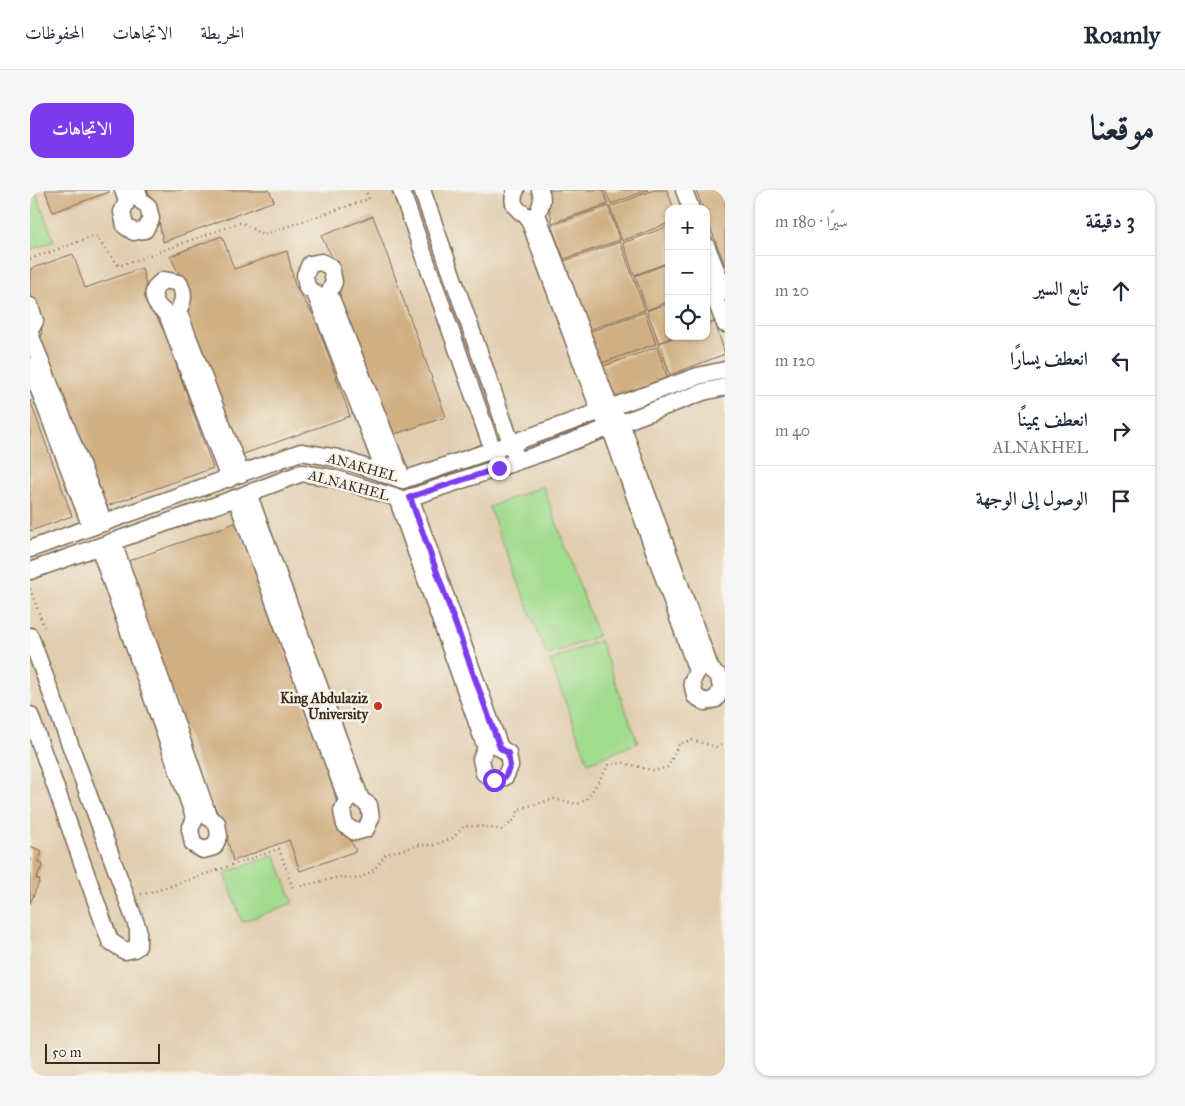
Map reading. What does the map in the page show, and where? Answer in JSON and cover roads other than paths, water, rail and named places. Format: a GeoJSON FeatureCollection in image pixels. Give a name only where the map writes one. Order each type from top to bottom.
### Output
{"type":"FeatureCollection","features":[{"type":"Feature","properties":{"kind":"street"},"geometry":{"type":"LineString","coordinates":[[123,190],[127,201],[122,212],[124,226],[134,232],[145,230],[151,219],[148,206],[141,201],[137,190]]}},
{"type":"Feature","properties":{"kind":"street"},"geometry":{"type":"LineString","coordinates":[[401,190],[499,468]]}},
{"type":"Feature","properties":{"kind":"street"},"geometry":{"type":"LineString","coordinates":[[422,190],[517,461]]}},
{"type":"Feature","properties":{"kind":"street"},"geometry":{"type":"LineString","coordinates":[[516,190],[513,196],[513,203],[518,211],[528,217],[605,410],[616,425],[711,670],[719,676],[721,689],[716,700],[705,702],[695,696],[692,682],[697,671],[616,425]]}},
{"type":"Feature","properties":{"kind":"street"},"geometry":{"type":"LineString","coordinates":[[540,190],[542,203],[538,214],[605,410]]}},
{"type":"Feature","properties":{"kind":"street"},"geometry":{"type":"LineString","coordinates":[[673,190],[679,205]]}},
{"type":"Feature","properties":{"kind":"street"},"geometry":{"type":"LineString","coordinates":[[684,190],[690,205]]}},
{"type":"Feature","properties":{"kind":"street"},"geometry":{"type":"LineString","coordinates":[[708,250],[725,292]]}},
{"type":"Feature","properties":{"kind":"street"},"geometry":{"type":"LineString","coordinates":[[386,475],[315,293],[307,288],[305,275],[310,264],[321,262],[331,268],[334,282],[329,292],[403,480]]}},
{"type":"Feature","properties":{"kind":"street"},"geometry":{"type":"LineString","coordinates":[[164,280],[179,283],[183,292],[183,301],[178,312],[235,476],[167,314],[158,307],[154,300],[157,284],[164,280]]}},
{"type":"Feature","properties":{"kind":"street"},"geometry":{"type":"LineString","coordinates":[[710,286],[725,324]]}},
{"type":"Feature","properties":{"kind":"street"},"geometry":{"type":"LineString","coordinates":[[30,306],[35,321],[30,332],[98,525]]}},
{"type":"Feature","properties":{"kind":"street"},"geometry":{"type":"LineString","coordinates":[[30,366],[98,525]]}},
{"type":"Feature","properties":{"kind":"street","name":"ANAKHEL"},"geometry":{"type":"LineString","coordinates":[[30,549],[301,452],[338,458],[403,480],[493,450],[698,376],[725,370]]}},
{"type":"Feature","properties":{"kind":"street"},"geometry":{"type":"LineString","coordinates":[[404,497],[499,468],[703,392],[725,387]]}},
{"type":"Feature","properties":{"kind":"street","name":"ALNAKHEL"},"geometry":{"type":"LineString","coordinates":[[30,571],[242,496],[302,472],[333,478],[404,497]]}},
{"type":"Feature","properties":{"kind":"street"},"geometry":{"type":"LineString","coordinates":[[242,496],[361,800],[369,805],[371,818],[366,829],[355,832],[345,825],[342,811],[347,800],[242,496]]}},
{"type":"Feature","properties":{"kind":"street"},"geometry":{"type":"LineString","coordinates":[[404,497],[500,748],[508,753],[510,766],[505,777],[494,780],[484,773],[481,759],[486,748],[404,497]]}},
{"type":"Feature","properties":{"kind":"street"},"geometry":{"type":"LineString","coordinates":[[106,545],[209,818],[217,823],[219,836],[214,847],[203,850],[193,844],[190,829],[195,818],[106,545]]}},
{"type":"Feature","properties":{"kind":"street"},"geometry":{"type":"LineString","coordinates":[[30,636],[138,929],[138,946],[134,949],[125,951],[110,941],[36,750],[30,715]]}},
{"type":"Feature","properties":{"kind":"place","name":"King Abdulaziz University"},"geometry":{"type":"Point","coordinates":[378,706]}}]}
